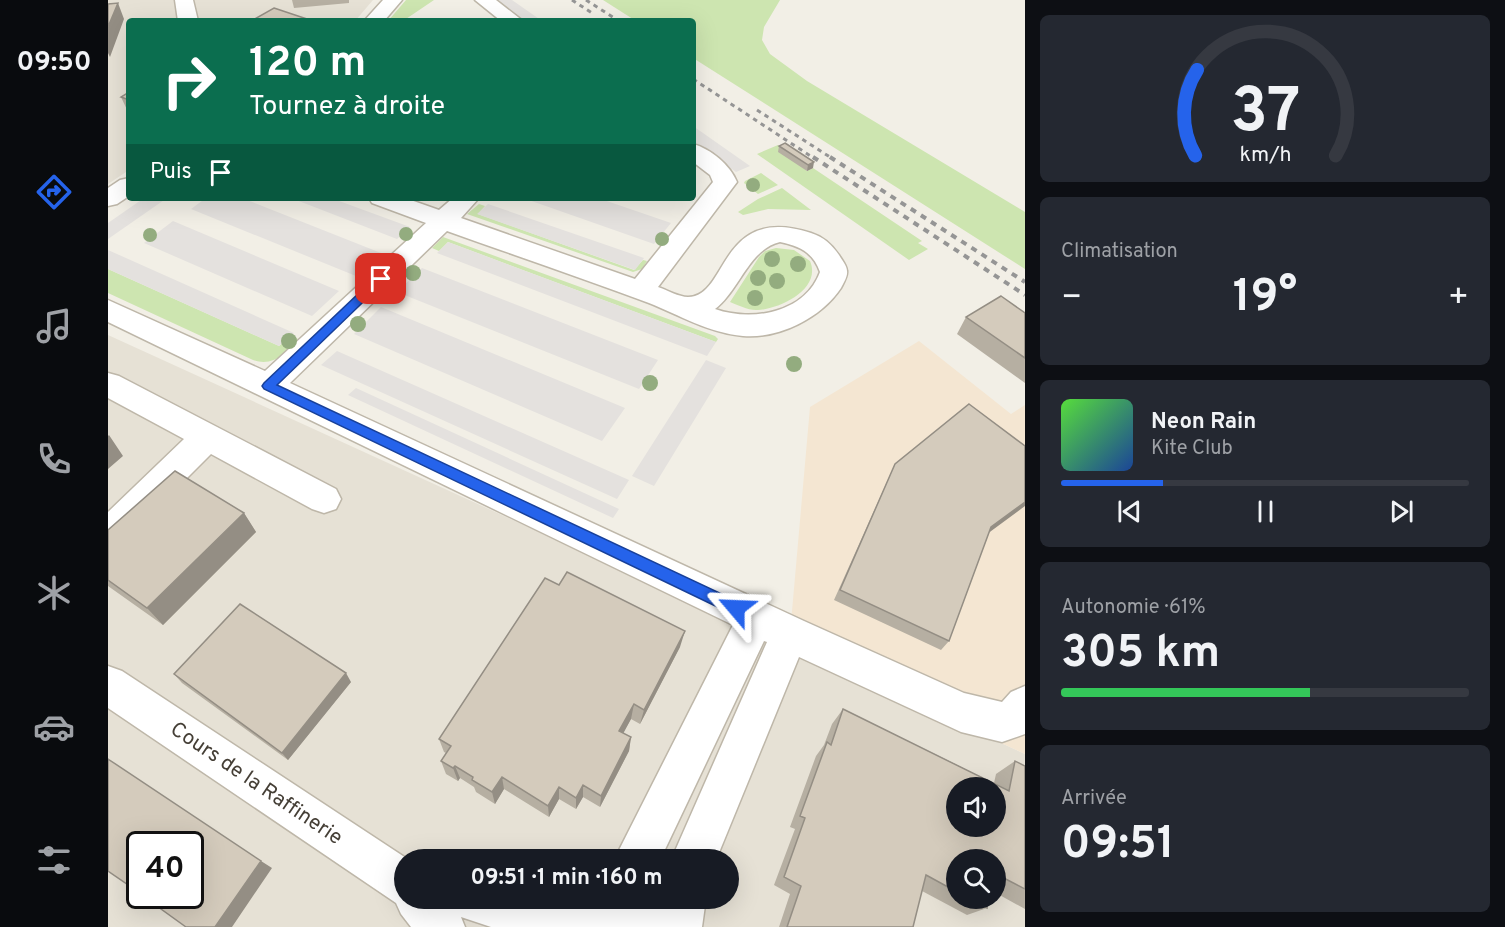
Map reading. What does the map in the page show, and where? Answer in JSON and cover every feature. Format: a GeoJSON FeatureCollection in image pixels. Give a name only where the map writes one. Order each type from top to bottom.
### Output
{"type":"FeatureCollection","features":[{"type":"Feature","properties":{"kind":"street"},"geometry":{"type":"LineString","coordinates":[[184,0],[187,18]]}},
{"type":"Feature","properties":{"kind":"street"},"geometry":{"type":"LineString","coordinates":[[377,18],[393,0]]}},
{"type":"Feature","properties":{"kind":"street"},"geometry":{"type":"LineString","coordinates":[[484,0],[509,18]]}},
{"type":"Feature","properties":{"kind":"street"},"geometry":{"type":"LineString","coordinates":[[641,290],[725,182],[724,175],[696,153]]}},
{"type":"Feature","properties":{"kind":"street"},"geometry":{"type":"LineString","coordinates":[[108,199],[126,187]]}},
{"type":"Feature","properties":{"kind":"street"},"geometry":{"type":"LineString","coordinates":[[389,201],[596,276],[641,290],[726,323],[752,327],[769,324],[788,316],[819,297],[831,283],[834,272],[825,254],[812,243],[788,234],[767,235],[748,248],[711,299],[699,306],[687,307]]}},
{"type":"Feature","properties":{"kind":"street"},"geometry":{"type":"LineString","coordinates":[[268,386],[464,201]]}},
{"type":"Feature","properties":{"kind":"street"},"geometry":{"type":"LineString","coordinates":[[108,310],[773,626],[980,718],[1002,722],[1013,719],[1025,706]]}},
{"type":"Feature","properties":{"kind":"street"},"geometry":{"type":"LineString","coordinates":[[108,384],[324,500]]}},
{"type":"Feature","properties":{"kind":"street"},"geometry":{"type":"LineString","coordinates":[[108,534],[207,437]]}},
{"type":"Feature","properties":{"kind":"street"},"geometry":{"type":"LineString","coordinates":[[642,849],[773,626]]}},
{"type":"Feature","properties":{"kind":"street"},"geometry":{"type":"LineString","coordinates":[[697,849],[773,626]]}},
{"type":"Feature","properties":{"kind":"street","name":"Cours de la Raffinerie"},"geometry":{"type":"LineString","coordinates":[[108,685],[394,878]]}},
{"type":"Feature","properties":{"kind":"street","name":"Cours de la Raffinerie"},"geometry":{"type":"LineString","coordinates":[[426,909],[441,927]]}},
{"type":"Feature","properties":{"kind":"street"},"geometry":{"type":"LineString","coordinates":[[503,909],[544,923],[569,909]]}},
{"type":"Feature","properties":{"kind":"street"},"geometry":{"type":"LineString","coordinates":[[623,909],[651,927]]}},
{"type":"Feature","properties":{"kind":"street"},"geometry":{"type":"LineString","coordinates":[[678,927],[681,909]]}},
{"type":"Feature","properties":{"kind":"shaded area"},"geometry":{"type":"Polygon","coordinates":[[[108,0],[373,0],[358,18],[126,18],[126,172],[108,184],[108,0]]]}},
{"type":"Feature","properties":{"kind":"shaded area"},"geometry":{"type":"Polygon","coordinates":[[[495,0],[512,0],[538,18],[521,18],[495,0]]]}},
{"type":"Feature","properties":{"kind":"shaded area"},"geometry":{"type":"Polygon","coordinates":[[[696,128],[750,166],[736,172],[696,143],[696,128]]]}},
{"type":"Feature","properties":{"kind":"shaded area"},"geometry":{"type":"Polygon","coordinates":[[[140,201],[163,201],[108,239],[108,223],[140,201]]]}},
{"type":"Feature","properties":{"kind":"shaded area"},"geometry":{"type":"Polygon","coordinates":[[[202,201],[250,201],[381,253],[356,276],[191,209],[202,201]]]}},
{"type":"Feature","properties":{"kind":"shaded area"},"geometry":{"type":"Polygon","coordinates":[[[299,201],[339,201],[410,227],[397,239],[299,201]]]}},
{"type":"Feature","properties":{"kind":"shaded area"},"geometry":{"type":"Polygon","coordinates":[[[532,201],[607,201],[671,223],[654,244],[532,201]]]}},
{"type":"Feature","properties":{"kind":"shaded area"},"geometry":{"type":"Polygon","coordinates":[[[488,204],[644,258],[635,270],[477,214],[488,204]]]}},
{"type":"Feature","properties":{"kind":"shaded area"},"geometry":{"type":"Polygon","coordinates":[[[173,221],[339,291],[312,316],[144,243],[173,221]]]}},
{"type":"Feature","properties":{"kind":"shaded area"},"geometry":{"type":"Polygon","coordinates":[[[448,242],[716,342],[707,356],[437,253],[448,242]]]}},
{"type":"Feature","properties":{"kind":"shaded area"},"geometry":{"type":"Polygon","coordinates":[[[108,250],[294,333],[279,346],[108,269],[108,250]]]}},
{"type":"Feature","properties":{"kind":"shaded area"},"geometry":{"type":"Polygon","coordinates":[[[422,268],[658,360],[639,389],[397,292],[422,268]]]}},
{"type":"Feature","properties":{"kind":"shaded area"},"geometry":{"type":"Polygon","coordinates":[[[381,307],[625,408],[602,441],[354,334],[381,307]]]}},
{"type":"Feature","properties":{"kind":"shaded area"},"geometry":{"type":"Polygon","coordinates":[[[108,335],[1025,754],[1025,927],[108,927],[108,335]]]}},
{"type":"Feature","properties":{"kind":"shaded area"},"geometry":{"type":"Polygon","coordinates":[[[919,341],[1011,414],[1025,405],[1025,754],[785,643],[790,634],[810,407],[919,341]]]}},
{"type":"Feature","properties":{"kind":"shaded area"},"geometry":{"type":"Polygon","coordinates":[[[337,351],[629,480],[617,499],[321,365],[337,351]]]}},
{"type":"Feature","properties":{"kind":"shaded area"},"geometry":{"type":"Polygon","coordinates":[[[706,360],[726,368],[654,486],[632,476],[706,360]]]}},
{"type":"Feature","properties":{"kind":"shaded area"},"geometry":{"type":"Polygon","coordinates":[[[356,388],[619,509],[613,518],[348,395],[356,388]]]}},
{"type":"Feature","properties":{"kind":"green space"},"geometry":{"type":"Polygon","coordinates":[[[406,0],[434,0],[407,18],[391,18],[406,0]]]}},
{"type":"Feature","properties":{"kind":"green space"},"geometry":{"type":"Polygon","coordinates":[[[603,0],[780,0],[764,27],[762,40],[770,54],[807,81],[1025,212],[1025,269],[696,60],[696,18],[631,18],[603,0]]]}},
{"type":"Feature","properties":{"kind":"green space"},"geometry":{"type":"Polygon","coordinates":[[[778,145],[807,171],[813,168],[922,241],[918,243],[928,249],[909,260],[757,154],[778,145]]]}},
{"type":"Feature","properties":{"kind":"green space"},"geometry":{"type":"Polygon","coordinates":[[[761,173],[778,185],[758,194],[744,183],[761,173]]]}},
{"type":"Feature","properties":{"kind":"green space"},"geometry":{"type":"Polygon","coordinates":[[[782,188],[811,210],[768,209],[743,215],[738,212],[758,199],[782,188]]]}},
{"type":"Feature","properties":{"kind":"green space"},"geometry":{"type":"Polygon","coordinates":[[[479,204],[485,206],[478,214],[634,270],[643,260],[647,261],[642,269],[633,272],[467,214],[479,204]]]}},
{"type":"Feature","properties":{"kind":"green space"},"geometry":{"type":"Polygon","coordinates":[[[443,237],[718,339],[716,342],[448,242],[439,251],[432,248],[443,237]]]}},
{"type":"Feature","properties":{"kind":"green space"},"geometry":{"type":"Polygon","coordinates":[[[776,248],[794,250],[810,261],[812,271],[805,289],[797,296],[767,309],[751,310],[730,302],[759,257],[765,251],[776,248]]]}},
{"type":"Feature","properties":{"kind":"green space"},"geometry":{"type":"Polygon","coordinates":[[[108,269],[279,346],[291,336],[298,339],[278,358],[266,362],[253,360],[108,293],[108,269]]]}},
{"type":"Feature","properties":{"kind":"building"},"geometry":{"type":"Polygon","coordinates":[[[118,3],[108,27],[108,4],[118,3]]]}},
{"type":"Feature","properties":{"kind":"building"},"geometry":{"type":"Polygon","coordinates":[[[274,8],[304,18],[256,18],[274,8]]]}},
{"type":"Feature","properties":{"kind":"building"},"geometry":{"type":"Polygon","coordinates":[[[785,143],[814,162],[808,165],[779,146],[785,143]]]}},
{"type":"Feature","properties":{"kind":"building"},"geometry":{"type":"Polygon","coordinates":[[[1001,296],[1025,313],[1025,358],[966,317],[1001,296]]]}},
{"type":"Feature","properties":{"kind":"building"},"geometry":{"type":"Polygon","coordinates":[[[969,404],[1025,446],[1025,502],[991,527],[949,641],[840,590],[895,464],[969,404]]]}},
{"type":"Feature","properties":{"kind":"building"},"geometry":{"type":"Polygon","coordinates":[[[175,471],[244,513],[147,608],[108,580],[108,530],[175,471]]]}},
{"type":"Feature","properties":{"kind":"building"},"geometry":{"type":"Polygon","coordinates":[[[567,572],[685,631],[644,710],[634,704],[619,731],[631,737],[601,796],[583,785],[576,798],[559,787],[548,806],[502,777],[492,792],[455,766],[453,768],[441,761],[451,746],[439,739],[545,578],[559,585],[567,572]]]}},
{"type":"Feature","properties":{"kind":"building"},"geometry":{"type":"Polygon","coordinates":[[[240,604],[346,673],[282,753],[174,674],[240,604]]]}},
{"type":"Feature","properties":{"kind":"building"},"geometry":{"type":"Polygon","coordinates":[[[843,709],[981,777],[946,777],[946,837],[1006,837],[1006,790],[1009,791],[1015,761],[1025,766],[1025,889],[1006,879],[1006,849],[946,849],[946,886],[926,875],[913,927],[787,927],[801,886],[784,877],[805,818],[800,816],[827,742],[831,745],[843,709]]]}},
{"type":"Feature","properties":{"kind":"building"},"geometry":{"type":"Polygon","coordinates":[[[108,759],[261,861],[215,927],[186,927],[161,909],[204,909],[204,831],[126,831],[126,883],[108,871],[108,759]]]}},
{"type":"Feature","properties":{"kind":"railway"},"geometry":{"type":"LineString","coordinates":[[572,0],[592,13]]}},
{"type":"Feature","properties":{"kind":"railway"},"geometry":{"type":"LineString","coordinates":[[586,0],[614,18]]}},
{"type":"Feature","properties":{"kind":"railway"},"geometry":{"type":"LineString","coordinates":[[696,81],[815,159]]}},
{"type":"Feature","properties":{"kind":"railway"},"geometry":{"type":"LineString","coordinates":[[757,110],[833,159]]}},
{"type":"Feature","properties":{"kind":"railway"},"geometry":{"type":"LineString","coordinates":[[813,157],[1025,295]]}},
{"type":"Feature","properties":{"kind":"railway"},"geometry":{"type":"LineString","coordinates":[[830,157],[1025,282]]}},
{"type":"Feature","properties":{"kind":"route"},"geometry":{"type":"LineString","coordinates":[[381,279],[268,386],[736,608]]}}]}
